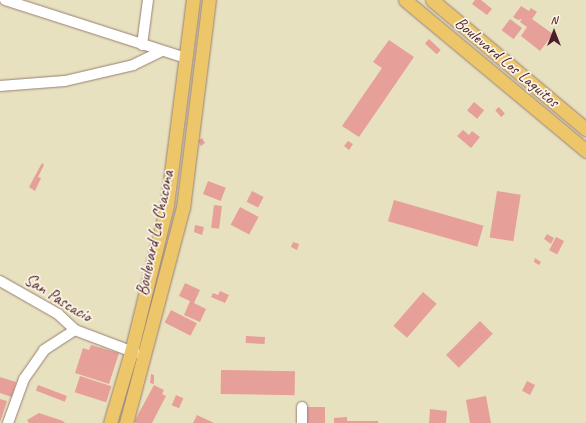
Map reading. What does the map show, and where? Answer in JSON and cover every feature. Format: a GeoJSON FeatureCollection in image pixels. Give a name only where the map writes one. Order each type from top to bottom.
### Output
{"type":"FeatureCollection","features":[{"type":"Feature","properties":{"kind":"main road","name":"Boulevard La Chacona"},"geometry":{"type":"LineString","coordinates":[[110,423],[131,352],[167,205],[193,0]]}},
{"type":"Feature","properties":{"kind":"main road","name":"Boulevard La Chacona"},"geometry":{"type":"LineString","coordinates":[[126,423],[183,208],[209,0]]}},
{"type":"Feature","properties":{"kind":"main road","name":"Boulevard Los Laguitos"},"geometry":{"type":"LineString","coordinates":[[405,0],[586,151]]}},
{"type":"Feature","properties":{"kind":"main road"},"geometry":{"type":"LineString","coordinates":[[432,0],[586,129]]}},
{"type":"Feature","properties":{"kind":"street"},"geometry":{"type":"LineString","coordinates":[[5,0],[186,58]]}},
{"type":"Feature","properties":{"kind":"street"},"geometry":{"type":"LineString","coordinates":[[142,44],[148,0]]}},
{"type":"Feature","properties":{"kind":"street"},"geometry":{"type":"LineString","coordinates":[[0,86],[65,81],[133,65],[162,51]]}},
{"type":"Feature","properties":{"kind":"street","name":"San Pascacio"},"geometry":{"type":"LineString","coordinates":[[0,281],[58,314],[75,330],[145,356]]}},
{"type":"Feature","properties":{"kind":"street"},"geometry":{"type":"LineString","coordinates":[[8,423],[24,380],[44,350],[75,330]]}},
{"type":"Feature","properties":{"kind":"street"},"geometry":{"type":"LineString","coordinates":[[302,407],[302,423]]}},
{"type":"Feature","properties":{"kind":"building"},"geometry":{"type":"Polygon","coordinates":[[[475,0],[481,0],[492,9],[487,15],[472,4],[475,0]]]}},
{"type":"Feature","properties":{"kind":"building"},"geometry":{"type":"Polygon","coordinates":[[[521,6],[529,11],[531,8],[537,12],[532,19],[553,34],[540,51],[521,36],[527,27],[520,22],[522,19],[518,20],[513,17],[521,6]]]}},
{"type":"Feature","properties":{"kind":"building"},"geometry":{"type":"Polygon","coordinates":[[[510,19],[522,28],[514,39],[502,30],[510,19]]]}},
{"type":"Feature","properties":{"kind":"building"},"geometry":{"type":"Polygon","coordinates":[[[429,39],[441,50],[437,54],[425,43],[429,39]]]}},
{"type":"Feature","properties":{"kind":"building"},"geometry":{"type":"Polygon","coordinates":[[[389,40],[414,57],[359,137],[342,126],[382,68],[373,62],[389,40]]]}},
{"type":"Feature","properties":{"kind":"building"},"geometry":{"type":"Polygon","coordinates":[[[474,102],[484,110],[477,119],[467,111],[474,102]]]}},
{"type":"Feature","properties":{"kind":"building"},"geometry":{"type":"Polygon","coordinates":[[[499,107],[505,114],[501,117],[495,110],[499,107]]]}},
{"type":"Feature","properties":{"kind":"building"},"geometry":{"type":"Polygon","coordinates":[[[463,130],[469,135],[472,131],[480,137],[471,148],[457,136],[463,130]]]}},
{"type":"Feature","properties":{"kind":"building"},"geometry":{"type":"Polygon","coordinates":[[[202,138],[205,143],[201,146],[198,141],[202,138]]]}},
{"type":"Feature","properties":{"kind":"building"},"geometry":{"type":"Polygon","coordinates":[[[348,141],[353,144],[349,150],[344,146],[348,141]]]}},
{"type":"Feature","properties":{"kind":"building"},"geometry":{"type":"Polygon","coordinates":[[[42,163],[44,165],[38,177],[41,178],[35,191],[29,187],[42,163]]]}},
{"type":"Feature","properties":{"kind":"building"},"geometry":{"type":"Polygon","coordinates":[[[208,181],[226,188],[221,201],[203,194],[208,181]]]}},
{"type":"Feature","properties":{"kind":"building"},"geometry":{"type":"Polygon","coordinates":[[[252,191],[264,197],[258,208],[247,202],[252,191]]]}},
{"type":"Feature","properties":{"kind":"building"},"geometry":{"type":"Polygon","coordinates":[[[497,191],[521,195],[513,241],[490,237],[497,191]]]}},
{"type":"Feature","properties":{"kind":"building"},"geometry":{"type":"Polygon","coordinates":[[[394,200],[483,226],[477,247],[388,221],[394,200]]]}},
{"type":"Feature","properties":{"kind":"building"},"geometry":{"type":"Polygon","coordinates":[[[214,205],[222,206],[219,229],[211,228],[214,205]]]}},
{"type":"Feature","properties":{"kind":"building"},"geometry":{"type":"Polygon","coordinates":[[[240,207],[259,217],[249,235],[231,225],[240,207]]]}},
{"type":"Feature","properties":{"kind":"building"},"geometry":{"type":"Polygon","coordinates":[[[195,225],[204,227],[202,235],[194,232],[195,225]]]}},
{"type":"Feature","properties":{"kind":"building"},"geometry":{"type":"Polygon","coordinates":[[[547,234],[554,238],[551,244],[544,239],[547,234]]]}},
{"type":"Feature","properties":{"kind":"building"},"geometry":{"type":"Polygon","coordinates":[[[556,237],[564,241],[557,254],[549,250],[556,237]]]}},
{"type":"Feature","properties":{"kind":"building"},"geometry":{"type":"Polygon","coordinates":[[[293,242],[299,244],[297,250],[291,247],[293,242]]]}},
{"type":"Feature","properties":{"kind":"building"},"geometry":{"type":"Polygon","coordinates":[[[535,258],[541,262],[539,265],[534,262],[535,258]]]}},
{"type":"Feature","properties":{"kind":"building"},"geometry":{"type":"Polygon","coordinates":[[[185,283],[200,290],[194,303],[206,309],[200,322],[184,315],[190,301],[179,296],[185,283]]]}},
{"type":"Feature","properties":{"kind":"building"},"geometry":{"type":"Polygon","coordinates":[[[220,291],[229,295],[225,303],[211,297],[213,293],[218,295],[220,291]]]}},
{"type":"Feature","properties":{"kind":"building"},"geometry":{"type":"Polygon","coordinates":[[[423,292],[437,304],[407,338],[393,326],[423,292]]]}},
{"type":"Feature","properties":{"kind":"building"},"geometry":{"type":"Polygon","coordinates":[[[171,310],[197,323],[190,336],[165,322],[171,310]]]}},
{"type":"Feature","properties":{"kind":"building"},"geometry":{"type":"Polygon","coordinates":[[[480,321],[493,334],[459,368],[446,355],[480,321]]]}},
{"type":"Feature","properties":{"kind":"building"},"geometry":{"type":"Polygon","coordinates":[[[246,336],[265,337],[265,344],[246,343],[246,336]]]}},
{"type":"Feature","properties":{"kind":"building"},"geometry":{"type":"Polygon","coordinates":[[[91,345],[119,353],[109,384],[75,373],[83,348],[89,350],[91,345]]]}},
{"type":"Feature","properties":{"kind":"building"},"geometry":{"type":"Polygon","coordinates":[[[221,370],[295,371],[295,395],[221,394],[221,370]]]}},
{"type":"Feature","properties":{"kind":"building"},"geometry":{"type":"Polygon","coordinates":[[[151,374],[154,375],[154,384],[150,383],[151,374]]]}},
{"type":"Feature","properties":{"kind":"building"},"geometry":{"type":"Polygon","coordinates":[[[80,376],[111,386],[106,402],[75,392],[80,376]]]}},
{"type":"Feature","properties":{"kind":"building"},"geometry":{"type":"Polygon","coordinates":[[[0,377],[16,382],[12,397],[0,393],[0,377]]]}},
{"type":"Feature","properties":{"kind":"building"},"geometry":{"type":"Polygon","coordinates":[[[527,381],[535,385],[530,395],[522,391],[527,381]]]}},
{"type":"Feature","properties":{"kind":"building"},"geometry":{"type":"Polygon","coordinates":[[[38,385],[67,396],[65,402],[36,391],[38,385]]]}},
{"type":"Feature","properties":{"kind":"building"},"geometry":{"type":"Polygon","coordinates":[[[154,385],[164,390],[162,394],[166,396],[152,423],[134,422],[154,385]]]}},
{"type":"Feature","properties":{"kind":"building"},"geometry":{"type":"Polygon","coordinates":[[[176,395],[183,398],[179,408],[172,405],[176,395]]]}},
{"type":"Feature","properties":{"kind":"building"},"geometry":{"type":"Polygon","coordinates":[[[486,396],[491,423],[470,423],[466,400],[486,396]]]}},
{"type":"Feature","properties":{"kind":"building"},"geometry":{"type":"Polygon","coordinates":[[[0,399],[7,401],[0,422],[0,399]]]}},
{"type":"Feature","properties":{"kind":"building"},"geometry":{"type":"Polygon","coordinates":[[[307,407],[325,407],[325,423],[307,423],[307,407]]]}},
{"type":"Feature","properties":{"kind":"building"},"geometry":{"type":"Polygon","coordinates":[[[430,409],[447,411],[446,423],[429,423],[430,409]]]}},
{"type":"Feature","properties":{"kind":"building"},"geometry":{"type":"Polygon","coordinates":[[[39,413],[65,423],[29,423],[27,420],[39,413]]]}},
{"type":"Feature","properties":{"kind":"building"},"geometry":{"type":"Polygon","coordinates":[[[197,415],[214,423],[193,423],[197,415]]]}},
{"type":"Feature","properties":{"kind":"building"},"geometry":{"type":"Polygon","coordinates":[[[347,417],[347,421],[378,421],[378,423],[334,423],[334,418],[347,417]]]}}]}
